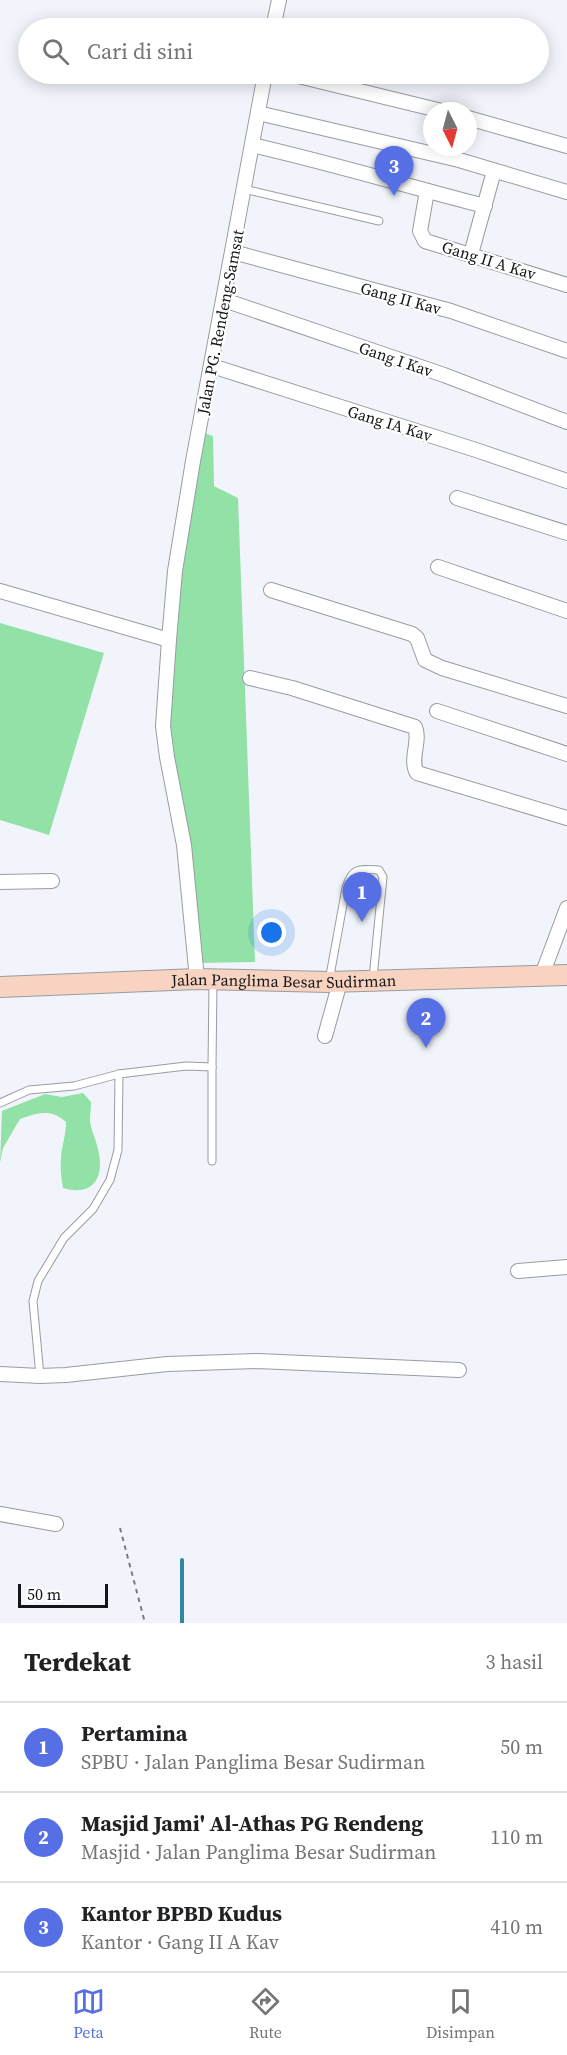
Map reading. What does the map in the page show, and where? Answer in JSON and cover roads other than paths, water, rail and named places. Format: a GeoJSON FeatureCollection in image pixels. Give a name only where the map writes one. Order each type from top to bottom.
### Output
{"type":"FeatureCollection","features":[{"type":"Feature","properties":{"kind":"main road","name":"Jalan Panglima Besar Sudirman"},"geometry":{"type":"LineString","coordinates":[[0,987],[205,979],[334,982],[567,975]]}},
{"type":"Feature","properties":{"kind":"street"},"geometry":{"type":"LineString","coordinates":[[275,18],[279,0]]}},
{"type":"Feature","properties":{"kind":"street","name":"Jalan PG. Rendeng-Samsat"},"geometry":{"type":"LineString","coordinates":[[205,979],[184,845],[166,757],[163,726],[176,571],[193,462],[263,84]]}},
{"type":"Feature","properties":{"kind":"street"},"geometry":{"type":"LineString","coordinates":[[331,84],[423,106]]}},
{"type":"Feature","properties":{"kind":"street"},"geometry":{"type":"LineString","coordinates":[[258,113],[459,160],[567,192]]}},
{"type":"Feature","properties":{"kind":"street"},"geometry":{"type":"LineString","coordinates":[[477,121],[567,146]]}},
{"type":"Feature","properties":{"kind":"street"},"geometry":{"type":"LineString","coordinates":[[252,145],[320,160],[485,206]]}},
{"type":"Feature","properties":{"kind":"street"},"geometry":{"type":"LineString","coordinates":[[471,254],[494,171]]}},
{"type":"Feature","properties":{"kind":"street","name":"Gang II A Kav"},"geometry":{"type":"LineString","coordinates":[[427,191],[420,231],[425,241],[567,285]]}},
{"type":"Feature","properties":{"kind":"street","name":"Gang II Kav"},"geometry":{"type":"LineString","coordinates":[[233,252],[451,311],[567,351]]}},
{"type":"Feature","properties":{"kind":"street","name":"Gang I Kav"},"geometry":{"type":"LineString","coordinates":[[224,300],[444,375],[567,422]]}},
{"type":"Feature","properties":{"kind":"street","name":"Gang IA Kav"},"geometry":{"type":"LineString","coordinates":[[212,366],[567,481]]}},
{"type":"Feature","properties":{"kind":"street"},"geometry":{"type":"LineString","coordinates":[[457,498],[567,533]]}},
{"type":"Feature","properties":{"kind":"street"},"geometry":{"type":"LineString","coordinates":[[438,567],[567,611]]}},
{"type":"Feature","properties":{"kind":"street"},"geometry":{"type":"LineString","coordinates":[[271,590],[412,634],[417,638],[425,660],[442,668],[567,706]]}},
{"type":"Feature","properties":{"kind":"street"},"geometry":{"type":"LineString","coordinates":[[0,591],[169,640]]}},
{"type":"Feature","properties":{"kind":"street"},"geometry":{"type":"LineString","coordinates":[[250,678],[292,688],[415,727],[417,733],[414,767],[417,773],[567,818]]}},
{"type":"Feature","properties":{"kind":"street"},"geometry":{"type":"LineString","coordinates":[[437,711],[567,754]]}},
{"type":"Feature","properties":{"kind":"street"},"geometry":{"type":"LineString","coordinates":[[0,882],[52,881]]}},
{"type":"Feature","properties":{"kind":"street"},"geometry":{"type":"LineString","coordinates":[[542,975],[567,909]]}},
{"type":"Feature","properties":{"kind":"street"},"geometry":{"type":"LineString","coordinates":[[325,1036],[334,982]]}},
{"type":"Feature","properties":{"kind":"street"},"geometry":{"type":"LineString","coordinates":[[519,1271],[567,1267]]}},
{"type":"Feature","properties":{"kind":"street"},"geometry":{"type":"LineString","coordinates":[[0,1374],[81,1375],[167,1364],[258,1361],[459,1370]]}},
{"type":"Feature","properties":{"kind":"street"},"geometry":{"type":"LineString","coordinates":[[0,1514],[56,1524]]}},
{"type":"Feature","properties":{"kind":"lane"},"geometry":{"type":"LineString","coordinates":[[244,189],[379,221]]}},
{"type":"Feature","properties":{"kind":"lane"},"geometry":{"type":"LineString","coordinates":[[334,982],[346,888],[350,876],[357,870],[379,870],[383,877],[373,980]]}},
{"type":"Feature","properties":{"kind":"lane"},"geometry":{"type":"LineString","coordinates":[[205,979],[212,1067],[212,1161]]}},
{"type":"Feature","properties":{"kind":"lane"},"geometry":{"type":"LineString","coordinates":[[0,1103],[29,1090],[74,1086],[119,1074],[186,1066],[212,1067]]}},
{"type":"Feature","properties":{"kind":"lane"},"geometry":{"type":"LineString","coordinates":[[40,1376],[33,1301],[38,1281],[64,1238],[93,1209],[110,1180],[118,1150],[119,1074]]}},
{"type":"Feature","properties":{"kind":"waterway"},"geometry":{"type":"LineString","coordinates":[[182,1560],[182,1623]]}},
{"type":"Feature","properties":{"kind":"place","name":"Kantor BPBD Kudus"},"geometry":{"type":"Point","coordinates":[394,196]}},
{"type":"Feature","properties":{"kind":"place","name":"Pertamina"},"geometry":{"type":"Point","coordinates":[362,922]}},
{"type":"Feature","properties":{"kind":"place","name":"Masjid Jami' Al-Athas PG Rendeng"},"geometry":{"type":"Point","coordinates":[426,1048]}}]}
